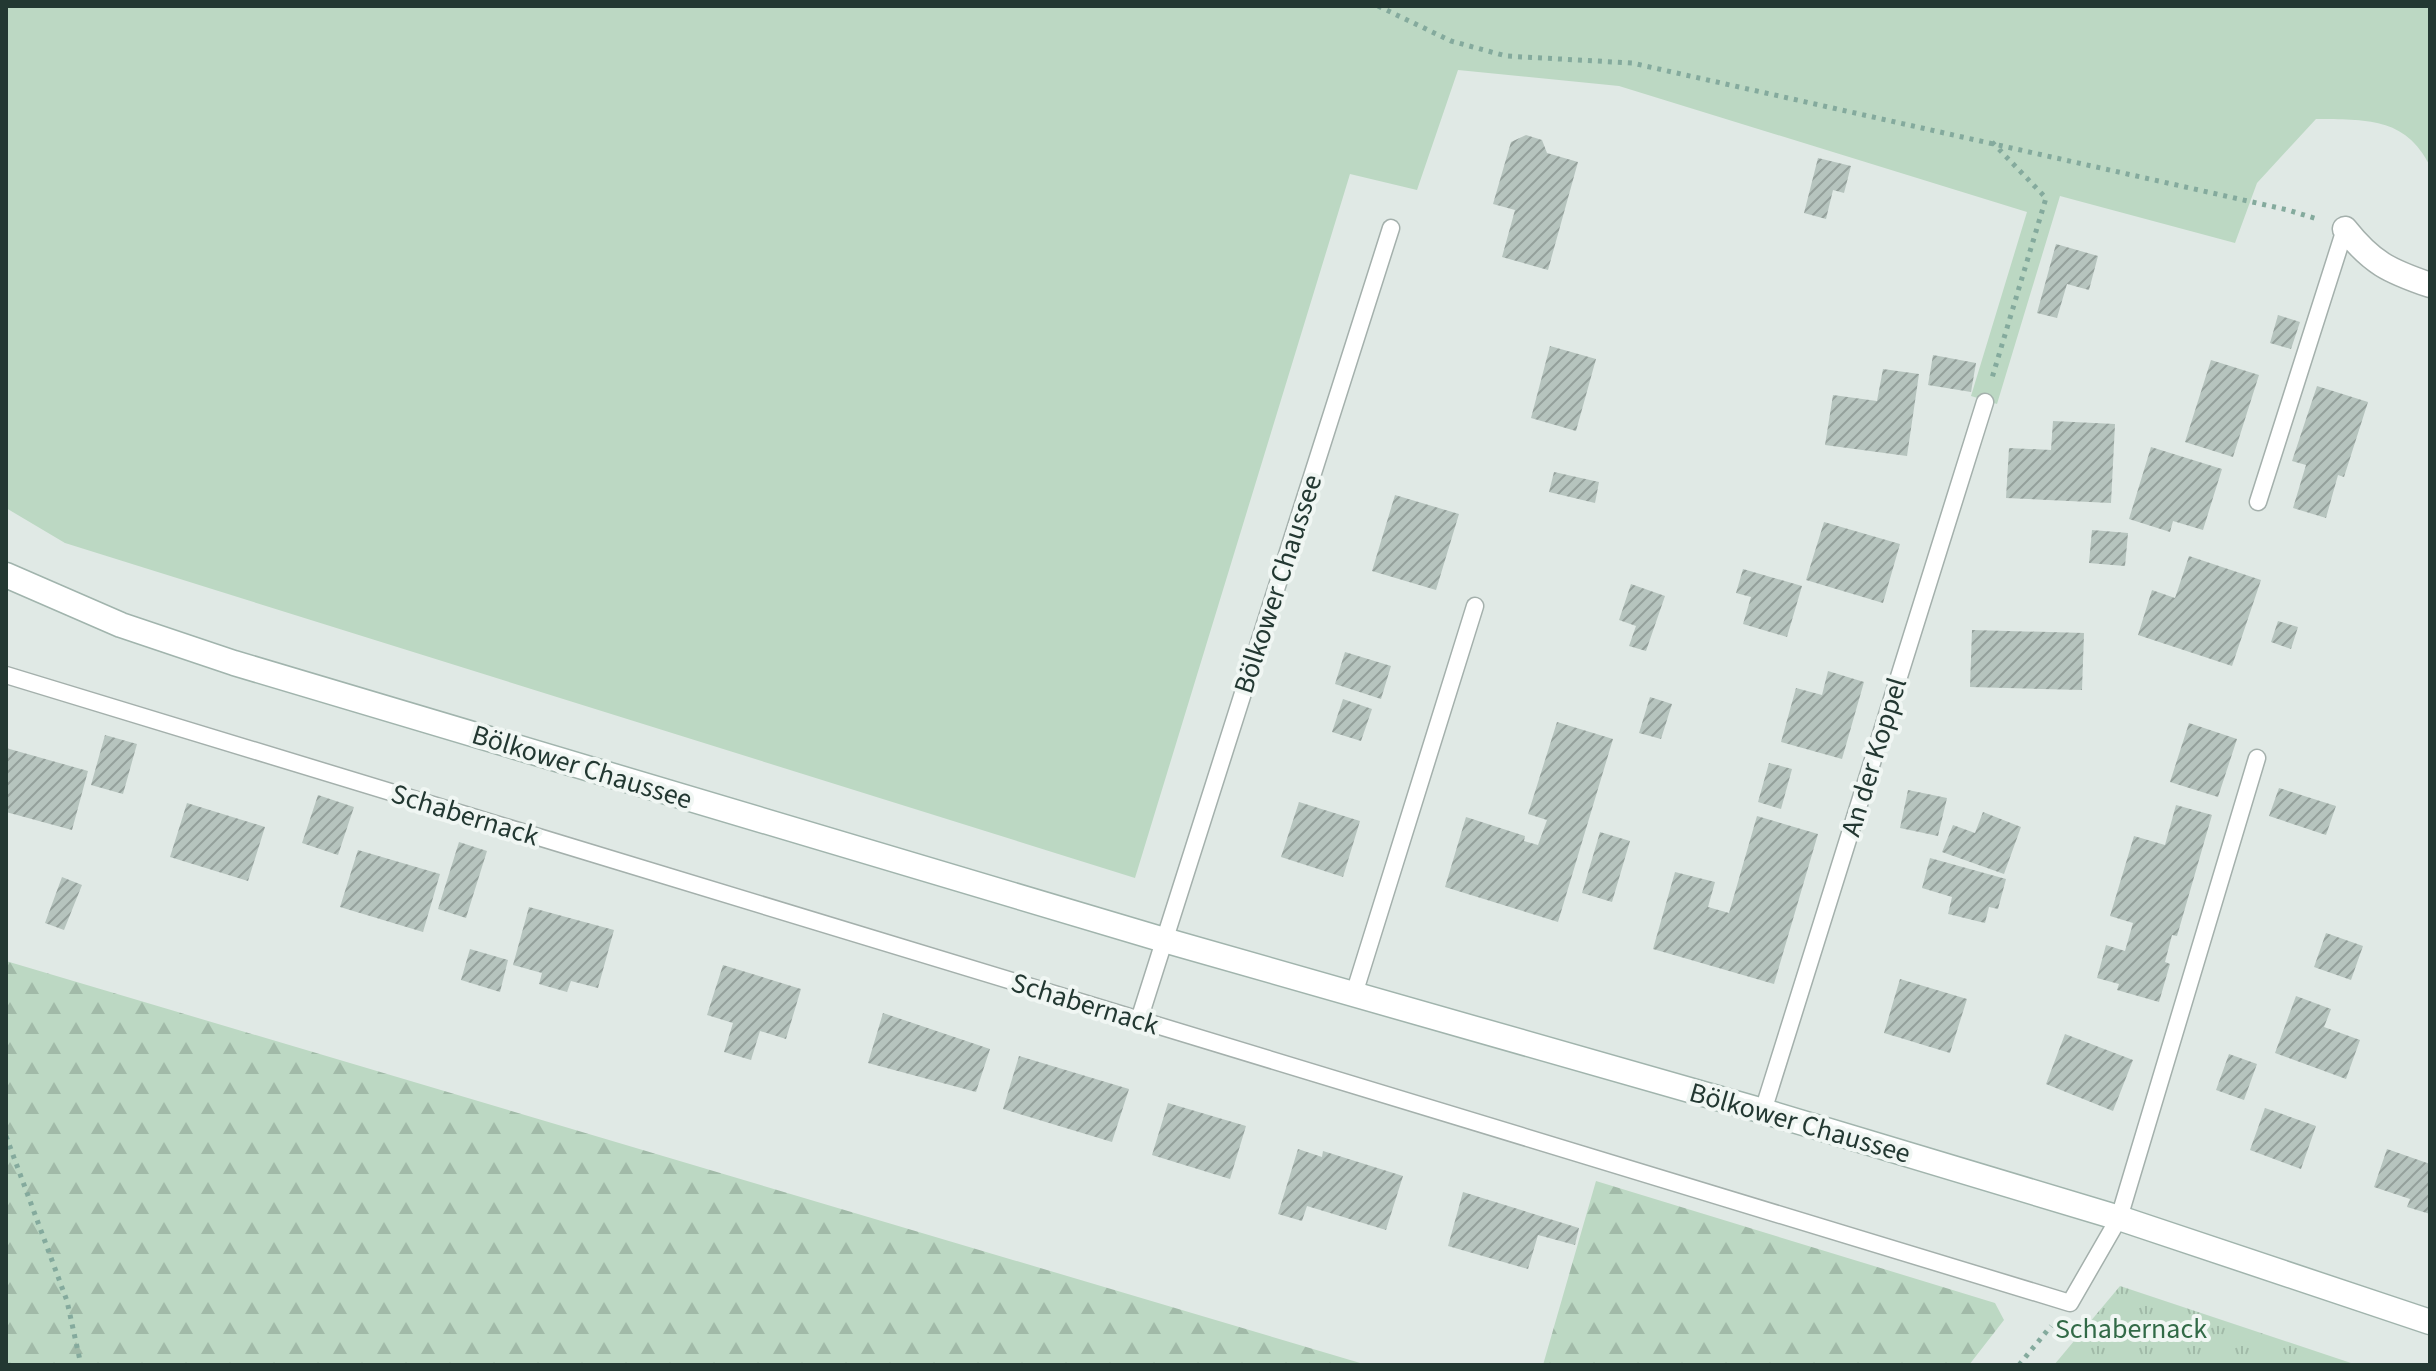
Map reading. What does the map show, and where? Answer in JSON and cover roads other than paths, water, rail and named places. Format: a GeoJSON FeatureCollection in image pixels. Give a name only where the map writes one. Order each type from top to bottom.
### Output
{"type":"FeatureCollection","features":[{"type":"Feature","properties":{"kind":"street"},"geometry":{"type":"LineString","coordinates":[[2345,229],[2368,258],[2394,273],[2430,285]]}},
{"type":"Feature","properties":{"kind":"street","name":"Bölkower Chaussee"},"geometry":{"type":"LineString","coordinates":[[6,575],[121,625],[234,663],[1164,940],[1763,1111],[2119,1218],[2430,1322]]}},
{"type":"Feature","properties":{"kind":"lane","name":"Bölkower Chaussee"},"geometry":{"type":"LineString","coordinates":[[1139,1020],[1391,228]]}},
{"type":"Feature","properties":{"kind":"lane"},"geometry":{"type":"LineString","coordinates":[[2258,502],[2345,229]]}},
{"type":"Feature","properties":{"kind":"lane","name":"An der Koppel"},"geometry":{"type":"LineString","coordinates":[[1763,1111],[1985,402]]}},
{"type":"Feature","properties":{"kind":"lane"},"geometry":{"type":"LineString","coordinates":[[1354,994],[1475,606]]}},
{"type":"Feature","properties":{"kind":"lane","name":"Schabernack"},"geometry":{"type":"LineString","coordinates":[[6,675],[2070,1303],[2119,1218]]}},
{"type":"Feature","properties":{"kind":"lane"},"geometry":{"type":"LineString","coordinates":[[2119,1218],[2257,758]]}}]}
